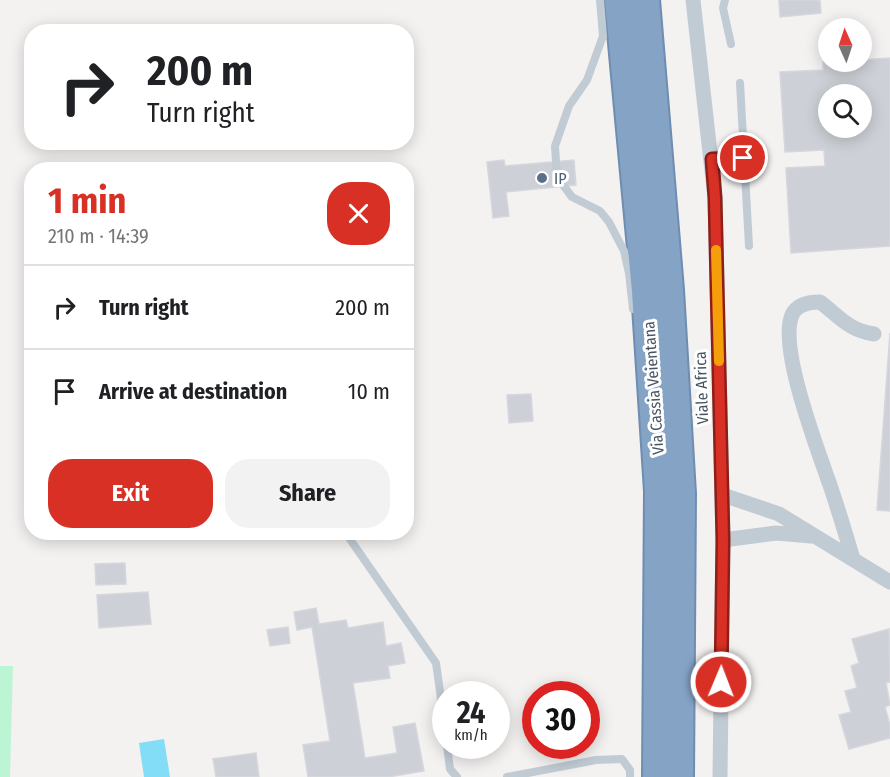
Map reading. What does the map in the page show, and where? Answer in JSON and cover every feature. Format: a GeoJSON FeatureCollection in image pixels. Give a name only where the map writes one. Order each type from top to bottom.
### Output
{"type":"FeatureCollection","features":[{"type":"Feature","properties":{"kind":"highway","name":"Via Cassia Veientana"},"geometry":{"type":"LineString","coordinates":[[619,0],[646,291],[659,491],[657,777]]}},
{"type":"Feature","properties":{"kind":"highway","name":"Via Cassia Veientana"},"geometry":{"type":"LineString","coordinates":[[645,0],[669,290],[681,494],[679,777]]}},
{"type":"Feature","properties":{"kind":"street","name":"Viale Africa"},"geometry":{"type":"LineString","coordinates":[[693,0],[715,198],[723,495],[720,777]]}},
{"type":"Feature","properties":{"kind":"street"},"geometry":{"type":"LineString","coordinates":[[853,559],[809,424],[795,373],[790,335],[792,315],[799,307],[820,302],[844,324],[860,332],[874,334]]}},
{"type":"Feature","properties":{"kind":"street"},"geometry":{"type":"LineString","coordinates":[[723,495],[779,514],[890,582]]}},
{"type":"Feature","properties":{"kind":"street"},"geometry":{"type":"LineString","coordinates":[[723,540],[776,533],[814,536]]}},
{"type":"Feature","properties":{"kind":"lane"},"geometry":{"type":"LineString","coordinates":[[600,0],[603,36],[587,80],[569,106],[555,146],[557,177],[572,197],[600,211],[609,222],[624,251],[634,319]]}},
{"type":"Feature","properties":{"kind":"lane"},"geometry":{"type":"LineString","coordinates":[[725,0],[723,8],[731,44]]}},
{"type":"Feature","properties":{"kind":"lane"},"geometry":{"type":"LineString","coordinates":[[740,83],[749,246]]}},
{"type":"Feature","properties":{"kind":"lane"},"geometry":{"type":"LineString","coordinates":[[712,159],[743,158]]}},
{"type":"Feature","properties":{"kind":"lane"},"geometry":{"type":"LineString","coordinates":[[639,328],[650,356]]}},
{"type":"Feature","properties":{"kind":"lane"},"geometry":{"type":"LineString","coordinates":[[351,540],[436,663],[439,681]]}},
{"type":"Feature","properties":{"kind":"lane"},"geometry":{"type":"LineString","coordinates":[[449,759],[450,769],[457,777]]}},
{"type":"Feature","properties":{"kind":"lane"},"geometry":{"type":"LineString","coordinates":[[507,777],[596,760],[622,759],[630,770],[630,777]]}},
{"type":"Feature","properties":{"kind":"green space"},"geometry":{"type":"Polygon","coordinates":[[[0,666],[13,666],[10,777],[0,777],[0,666]]]}},
{"type":"Feature","properties":{"kind":"water"},"geometry":{"type":"Polygon","coordinates":[[[164,739],[170,777],[144,777],[139,743],[164,739]]]}},
{"type":"Feature","properties":{"kind":"building"},"geometry":{"type":"Polygon","coordinates":[[[779,0],[820,0],[821,13],[780,17],[779,0]]]}},
{"type":"Feature","properties":{"kind":"building"},"geometry":{"type":"Polygon","coordinates":[[[890,58],[890,246],[791,253],[786,168],[825,166],[824,150],[785,152],[780,72],[872,72],[872,59],[890,58]]]}},
{"type":"Feature","properties":{"kind":"building"},"geometry":{"type":"Polygon","coordinates":[[[504,160],[505,166],[574,160],[576,185],[506,192],[509,216],[493,218],[487,162],[504,160]]]}},
{"type":"Feature","properties":{"kind":"building"},"geometry":{"type":"Polygon","coordinates":[[[890,333],[890,511],[877,510],[890,333]]]}},
{"type":"Feature","properties":{"kind":"building"},"geometry":{"type":"Polygon","coordinates":[[[531,394],[533,421],[509,423],[507,395],[531,394]]]}},
{"type":"Feature","properties":{"kind":"building"},"geometry":{"type":"Polygon","coordinates":[[[125,563],[126,584],[96,585],[95,564],[125,563]]]}},
{"type":"Feature","properties":{"kind":"building"},"geometry":{"type":"Polygon","coordinates":[[[148,592],[151,624],[99,628],[97,595],[148,592]]]}},
{"type":"Feature","properties":{"kind":"building"},"geometry":{"type":"Polygon","coordinates":[[[316,608],[319,624],[346,620],[348,628],[383,622],[386,646],[401,643],[405,663],[388,666],[390,678],[353,683],[365,758],[397,753],[393,727],[415,723],[424,771],[388,777],[308,777],[303,745],[330,741],[312,627],[297,630],[294,612],[316,608]]]}},
{"type":"Feature","properties":{"kind":"building"},"geometry":{"type":"Polygon","coordinates":[[[288,627],[290,643],[270,646],[267,630],[288,627]]]}},
{"type":"Feature","properties":{"kind":"building"},"geometry":{"type":"Polygon","coordinates":[[[889,629],[890,682],[886,683],[890,705],[885,707],[890,725],[890,738],[849,749],[839,715],[851,712],[845,691],[857,688],[851,666],[859,663],[852,639],[889,629]]]}},
{"type":"Feature","properties":{"kind":"building"},"geometry":{"type":"Polygon","coordinates":[[[256,753],[259,777],[216,777],[213,759],[256,753]]]}},
{"type":"Feature","properties":{"kind":"slow traffic"},"geometry":{"type":"LineString","coordinates":[[716,250],[719,361]]}},
{"type":"Feature","properties":{"kind":"place","name":"IP"},"geometry":{"type":"Point","coordinates":[542,178]}},
{"type":"Feature","properties":{"kind":"route"},"geometry":{"type":"LineString","coordinates":[[721,682],[723,517],[715,198],[712,159],[743,158]]}}]}
